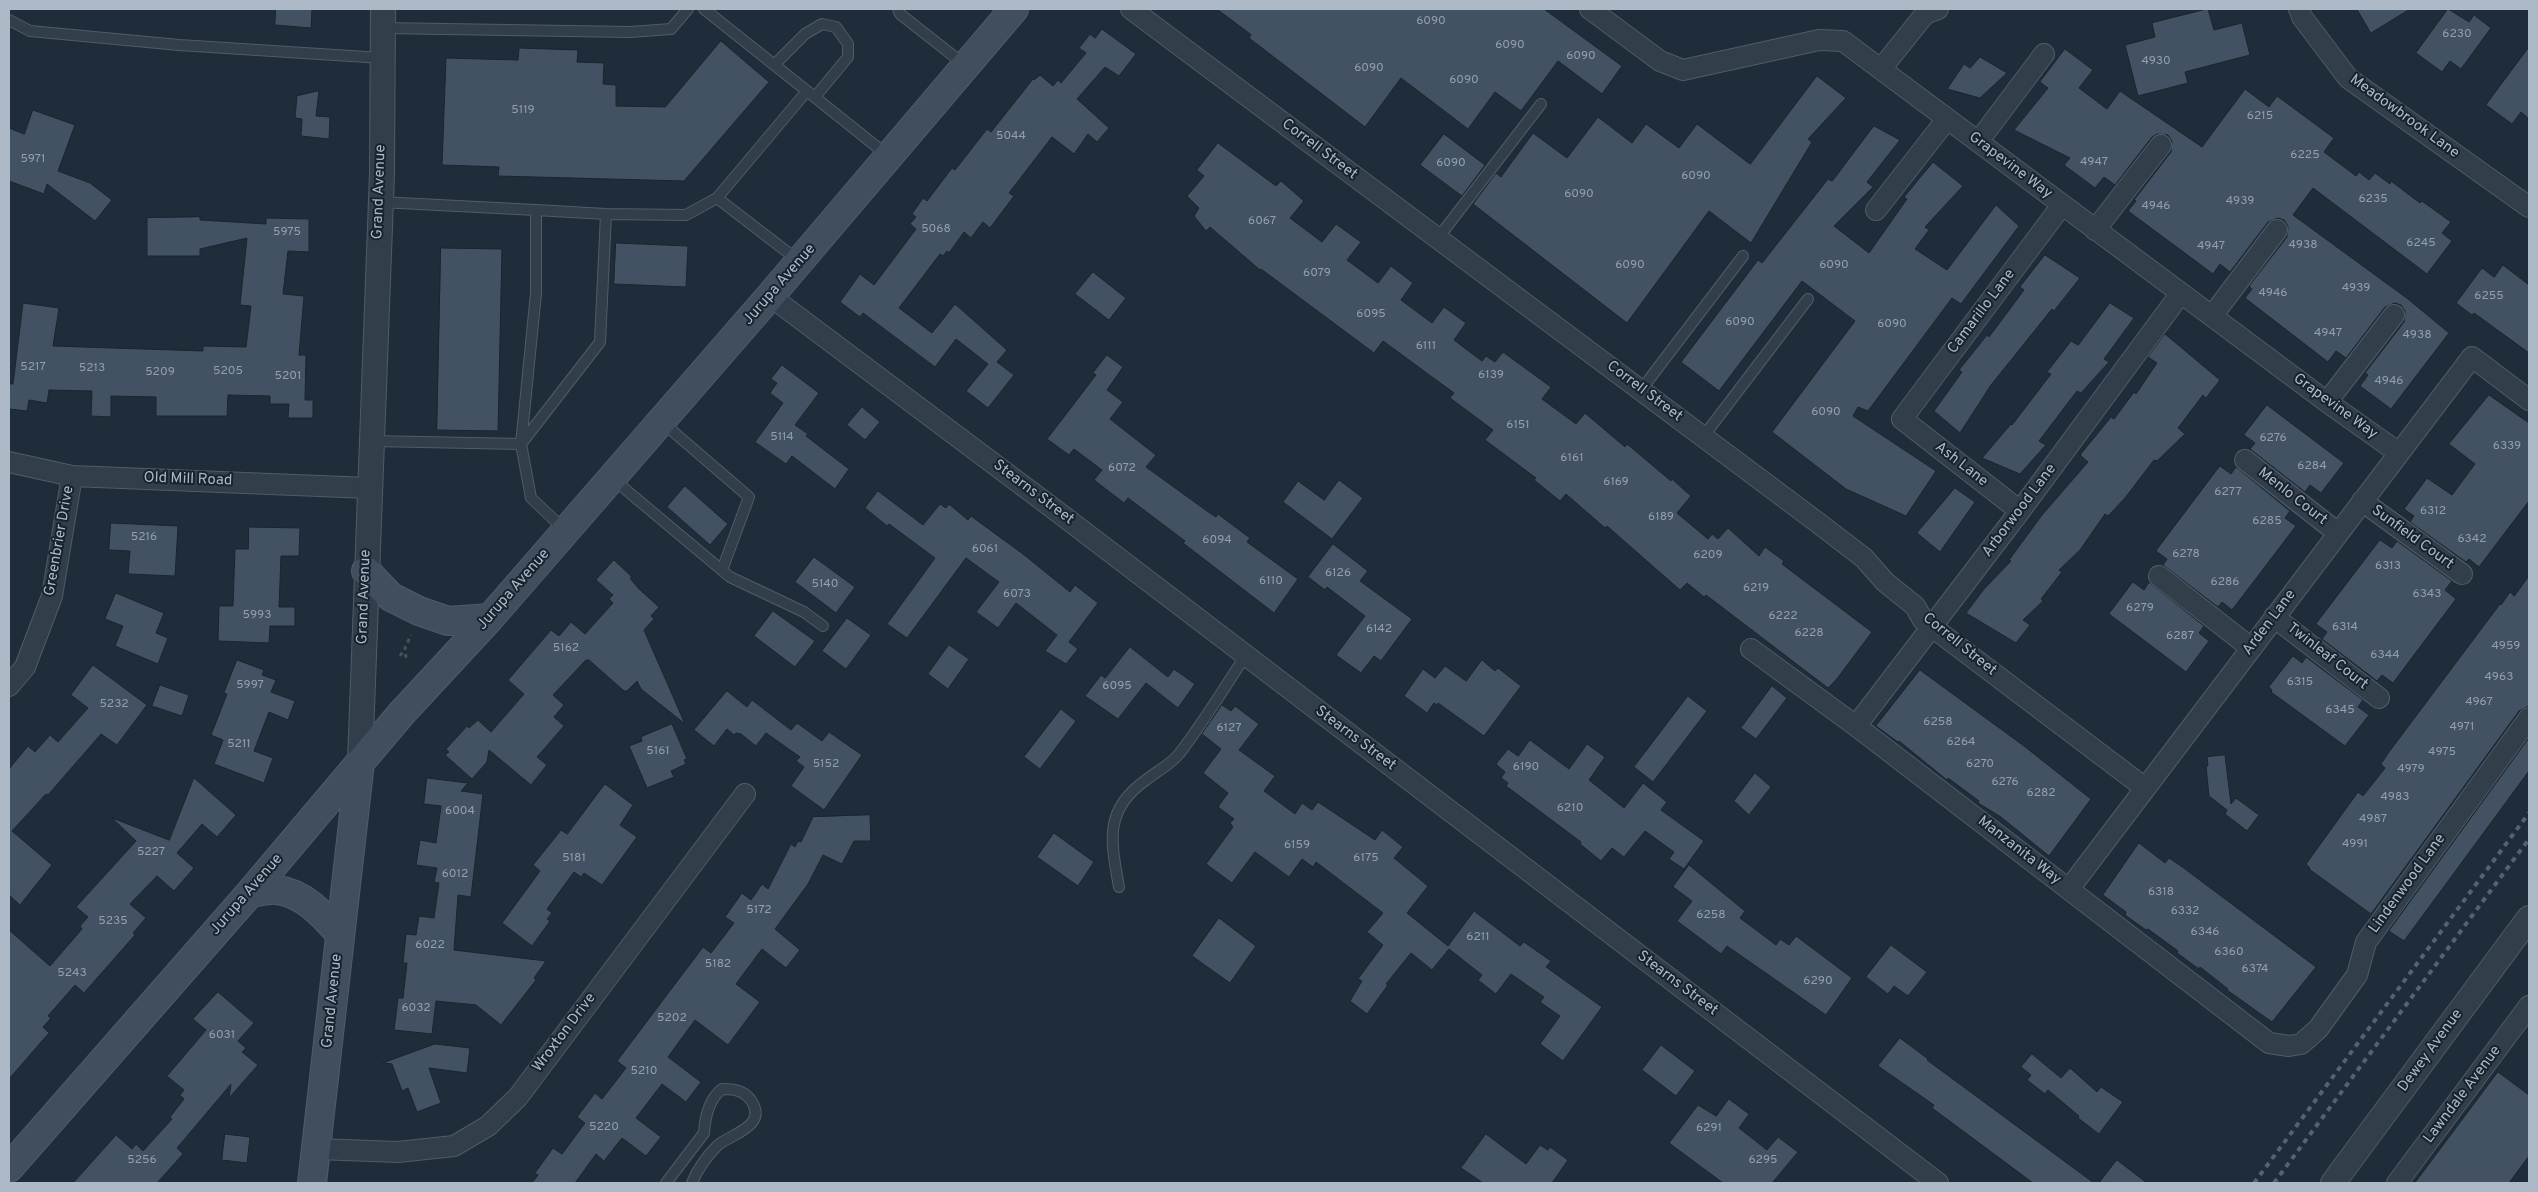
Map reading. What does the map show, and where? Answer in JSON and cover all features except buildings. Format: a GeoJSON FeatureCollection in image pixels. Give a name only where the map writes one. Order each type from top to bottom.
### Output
{"type":"FeatureCollection","features":[{"type":"Feature","properties":{"kind":"main road","name":"Jurupa Avenue"},"geometry":{"type":"LineString","coordinates":[[9,1168],[250,893],[401,714],[490,618],[800,262],[1014,9]]}},
{"type":"Feature","properties":{"kind":"main road"},"geometry":{"type":"LineString","coordinates":[[366,571],[391,597],[419,611],[448,621],[490,618]]}},
{"type":"Feature","properties":{"kind":"main road","name":"Grand Avenue"},"geometry":{"type":"LineString","coordinates":[[312,1183],[360,762]]}},
{"type":"Feature","properties":{"kind":"main road"},"geometry":{"type":"LineString","coordinates":[[250,893],[277,890],[300,898],[322,913],[340,934]]}},
{"type":"Feature","properties":{"kind":"street","name":"Correll Street"},"geometry":{"type":"LineString","coordinates":[[1131,9],[1864,558],[1885,582],[1915,606],[1923,620],[2145,788]]}},
{"type":"Feature","properties":{"kind":"street","name":"Grapevine Way"},"geometry":{"type":"LineString","coordinates":[[1590,9],[1660,61],[1682,70],[1819,40],[1843,41],[2181,294],[2399,453]]}},
{"type":"Feature","properties":{"kind":"street"},"geometry":{"type":"LineString","coordinates":[[1881,69],[1925,14],[1938,9]]}},
{"type":"Feature","properties":{"kind":"street","name":"Meadowbrook Lane"},"geometry":{"type":"LineString","coordinates":[[2299,9],[2302,17],[2348,78],[2529,207]]}},
{"type":"Feature","properties":{"kind":"street","name":"Grand Avenue"},"geometry":{"type":"LineString","coordinates":[[360,762],[380,202],[383,18]]}},
{"type":"Feature","properties":{"kind":"street"},"geometry":{"type":"LineString","coordinates":[[1978,142],[2044,54]]}},
{"type":"Feature","properties":{"kind":"street"},"geometry":{"type":"LineString","coordinates":[[1876,210],[1947,119]]}},
{"type":"Feature","properties":{"kind":"street"},"geometry":{"type":"LineString","coordinates":[[2095,230],[2161,145]]}},
{"type":"Feature","properties":{"kind":"street","name":"Camarillo Lane"},"geometry":{"type":"LineString","coordinates":[[1902,419],[2062,204]]}},
{"type":"Feature","properties":{"kind":"street"},"geometry":{"type":"LineString","coordinates":[[2212,316],[2277,230]]}},
{"type":"Feature","properties":{"kind":"street","name":"Arborwood Lane"},"geometry":{"type":"LineString","coordinates":[[1856,726],[2020,511],[2181,294]]}},
{"type":"Feature","properties":{"kind":"street","name":"Stearns Street"},"geometry":{"type":"LineString","coordinates":[[770,296],[1246,655],[1938,1183]]}},
{"type":"Feature","properties":{"kind":"street"},"geometry":{"type":"LineString","coordinates":[[2327,402],[2394,315]]}},
{"type":"Feature","properties":{"kind":"street","name":"Arden Lane"},"geometry":{"type":"LineString","coordinates":[[2069,889],[2472,356],[2529,400]]}},
{"type":"Feature","properties":{"kind":"street","name":"Ash Lane"},"geometry":{"type":"LineString","coordinates":[[1902,419],[2020,511]]}},
{"type":"Feature","properties":{"kind":"street","name":"Menlo Court"},"geometry":{"type":"LineString","coordinates":[[2245,460],[2338,533]]}},
{"type":"Feature","properties":{"kind":"street","name":"Old Mill Road"},"geometry":{"type":"LineString","coordinates":[[9,462],[72,476],[369,488]]}},
{"type":"Feature","properties":{"kind":"street","name":"Greenbrier Drive"},"geometry":{"type":"LineString","coordinates":[[9,686],[25,667],[52,596],[72,476]]}},
{"type":"Feature","properties":{"kind":"street","name":"Sunfield Court"},"geometry":{"type":"LineString","coordinates":[[2362,501],[2462,574]]}},
{"type":"Feature","properties":{"kind":"street"},"geometry":{"type":"LineString","coordinates":[[2159,576],[2251,648]]}},
{"type":"Feature","properties":{"kind":"street","name":"Twinleaf Court"},"geometry":{"type":"LineString","coordinates":[[2274,617],[2379,698]]}},
{"type":"Feature","properties":{"kind":"street","name":"Manzanita Way"},"geometry":{"type":"LineString","coordinates":[[1751,650],[1856,726],[2269,1043],[2289,1046]]}},
{"type":"Feature","properties":{"kind":"street","name":"Lindenwood Lane"},"geometry":{"type":"LineString","coordinates":[[2289,1046],[2301,1044],[2318,1029],[2357,975],[2366,942],[2529,718]]}},
{"type":"Feature","properties":{"kind":"street","name":"Wroxton Drive"},"geometry":{"type":"LineString","coordinates":[[317,1149],[398,1152],[454,1146],[488,1126],[518,1096],[745,794]]}},
{"type":"Feature","properties":{"kind":"street","name":"Dewey Avenue"},"geometry":{"type":"LineString","coordinates":[[2333,1183],[2529,918]]}},
{"type":"Feature","properties":{"kind":"street","name":"Lawndale Avenue"},"geometry":{"type":"LineString","coordinates":[[2397,1183],[2529,1006]]}},
{"type":"Feature","properties":{"kind":"lane"},"geometry":{"type":"LineString","coordinates":[[383,18],[630,32],[670,29],[688,9]]}},
{"type":"Feature","properties":{"kind":"lane"},"geometry":{"type":"LineString","coordinates":[[704,9],[888,157]]}},
{"type":"Feature","properties":{"kind":"lane"},"geometry":{"type":"LineString","coordinates":[[898,9],[900,14],[966,65]]}},
{"type":"Feature","properties":{"kind":"lane"},"geometry":{"type":"LineString","coordinates":[[9,20],[30,31],[178,45],[382,58]]}},
{"type":"Feature","properties":{"kind":"lane"},"geometry":{"type":"LineString","coordinates":[[380,202],[606,214],[686,215],[717,198],[811,94],[848,57],[848,44],[836,27],[822,24],[805,34],[774,65]]}},
{"type":"Feature","properties":{"kind":"lane"},"geometry":{"type":"LineString","coordinates":[[1438,238],[1541,104]]}},
{"type":"Feature","properties":{"kind":"lane"},"geometry":{"type":"LineString","coordinates":[[717,198],[800,262]]}},
{"type":"Feature","properties":{"kind":"lane"},"geometry":{"type":"LineString","coordinates":[[536,210],[536,293],[521,444],[531,498],[566,531]]}},
{"type":"Feature","properties":{"kind":"lane"},"geometry":{"type":"LineString","coordinates":[[521,444],[600,342],[606,214]]}},
{"type":"Feature","properties":{"kind":"lane"},"geometry":{"type":"LineString","coordinates":[[1641,390],[1742,256]]}},
{"type":"Feature","properties":{"kind":"lane"},"geometry":{"type":"LineString","coordinates":[[1703,437],[1808,299]]}},
{"type":"Feature","properties":{"kind":"lane"},"geometry":{"type":"LineString","coordinates":[[661,421],[748,497],[722,570]]}},
{"type":"Feature","properties":{"kind":"lane"},"geometry":{"type":"LineString","coordinates":[[371,441],[521,444]]}},
{"type":"Feature","properties":{"kind":"lane"},"geometry":{"type":"LineString","coordinates":[[612,478],[730,577],[804,612],[823,626]]}},
{"type":"Feature","properties":{"kind":"lane"},"geometry":{"type":"LineString","coordinates":[[1119,886],[1111,841],[1113,825],[1117,814],[1126,800],[1143,781],[1178,755],[1246,655]]}},
{"type":"Feature","properties":{"kind":"lane"},"geometry":{"type":"LineString","coordinates":[[666,1183],[704,1133],[705,1123],[716,1094],[722,1089],[739,1090],[753,1103],[755,1112],[753,1120],[742,1133],[719,1144],[696,1174],[692,1183]]}},
{"type":"Feature","properties":{"kind":"path"},"geometry":{"type":"LineString","coordinates":[[400,656],[413,628]]}},
{"type":"Feature","properties":{"kind":"path"},"geometry":{"type":"LineString","coordinates":[[405,648],[406,658]]}},
{"type":"Feature","properties":{"kind":"railway"},"geometry":{"type":"LineString","coordinates":[[2254,1183],[2529,813]]}},
{"type":"Feature","properties":{"kind":"railway"},"geometry":{"type":"LineString","coordinates":[[2274,1183],[2529,839]]}}]}
